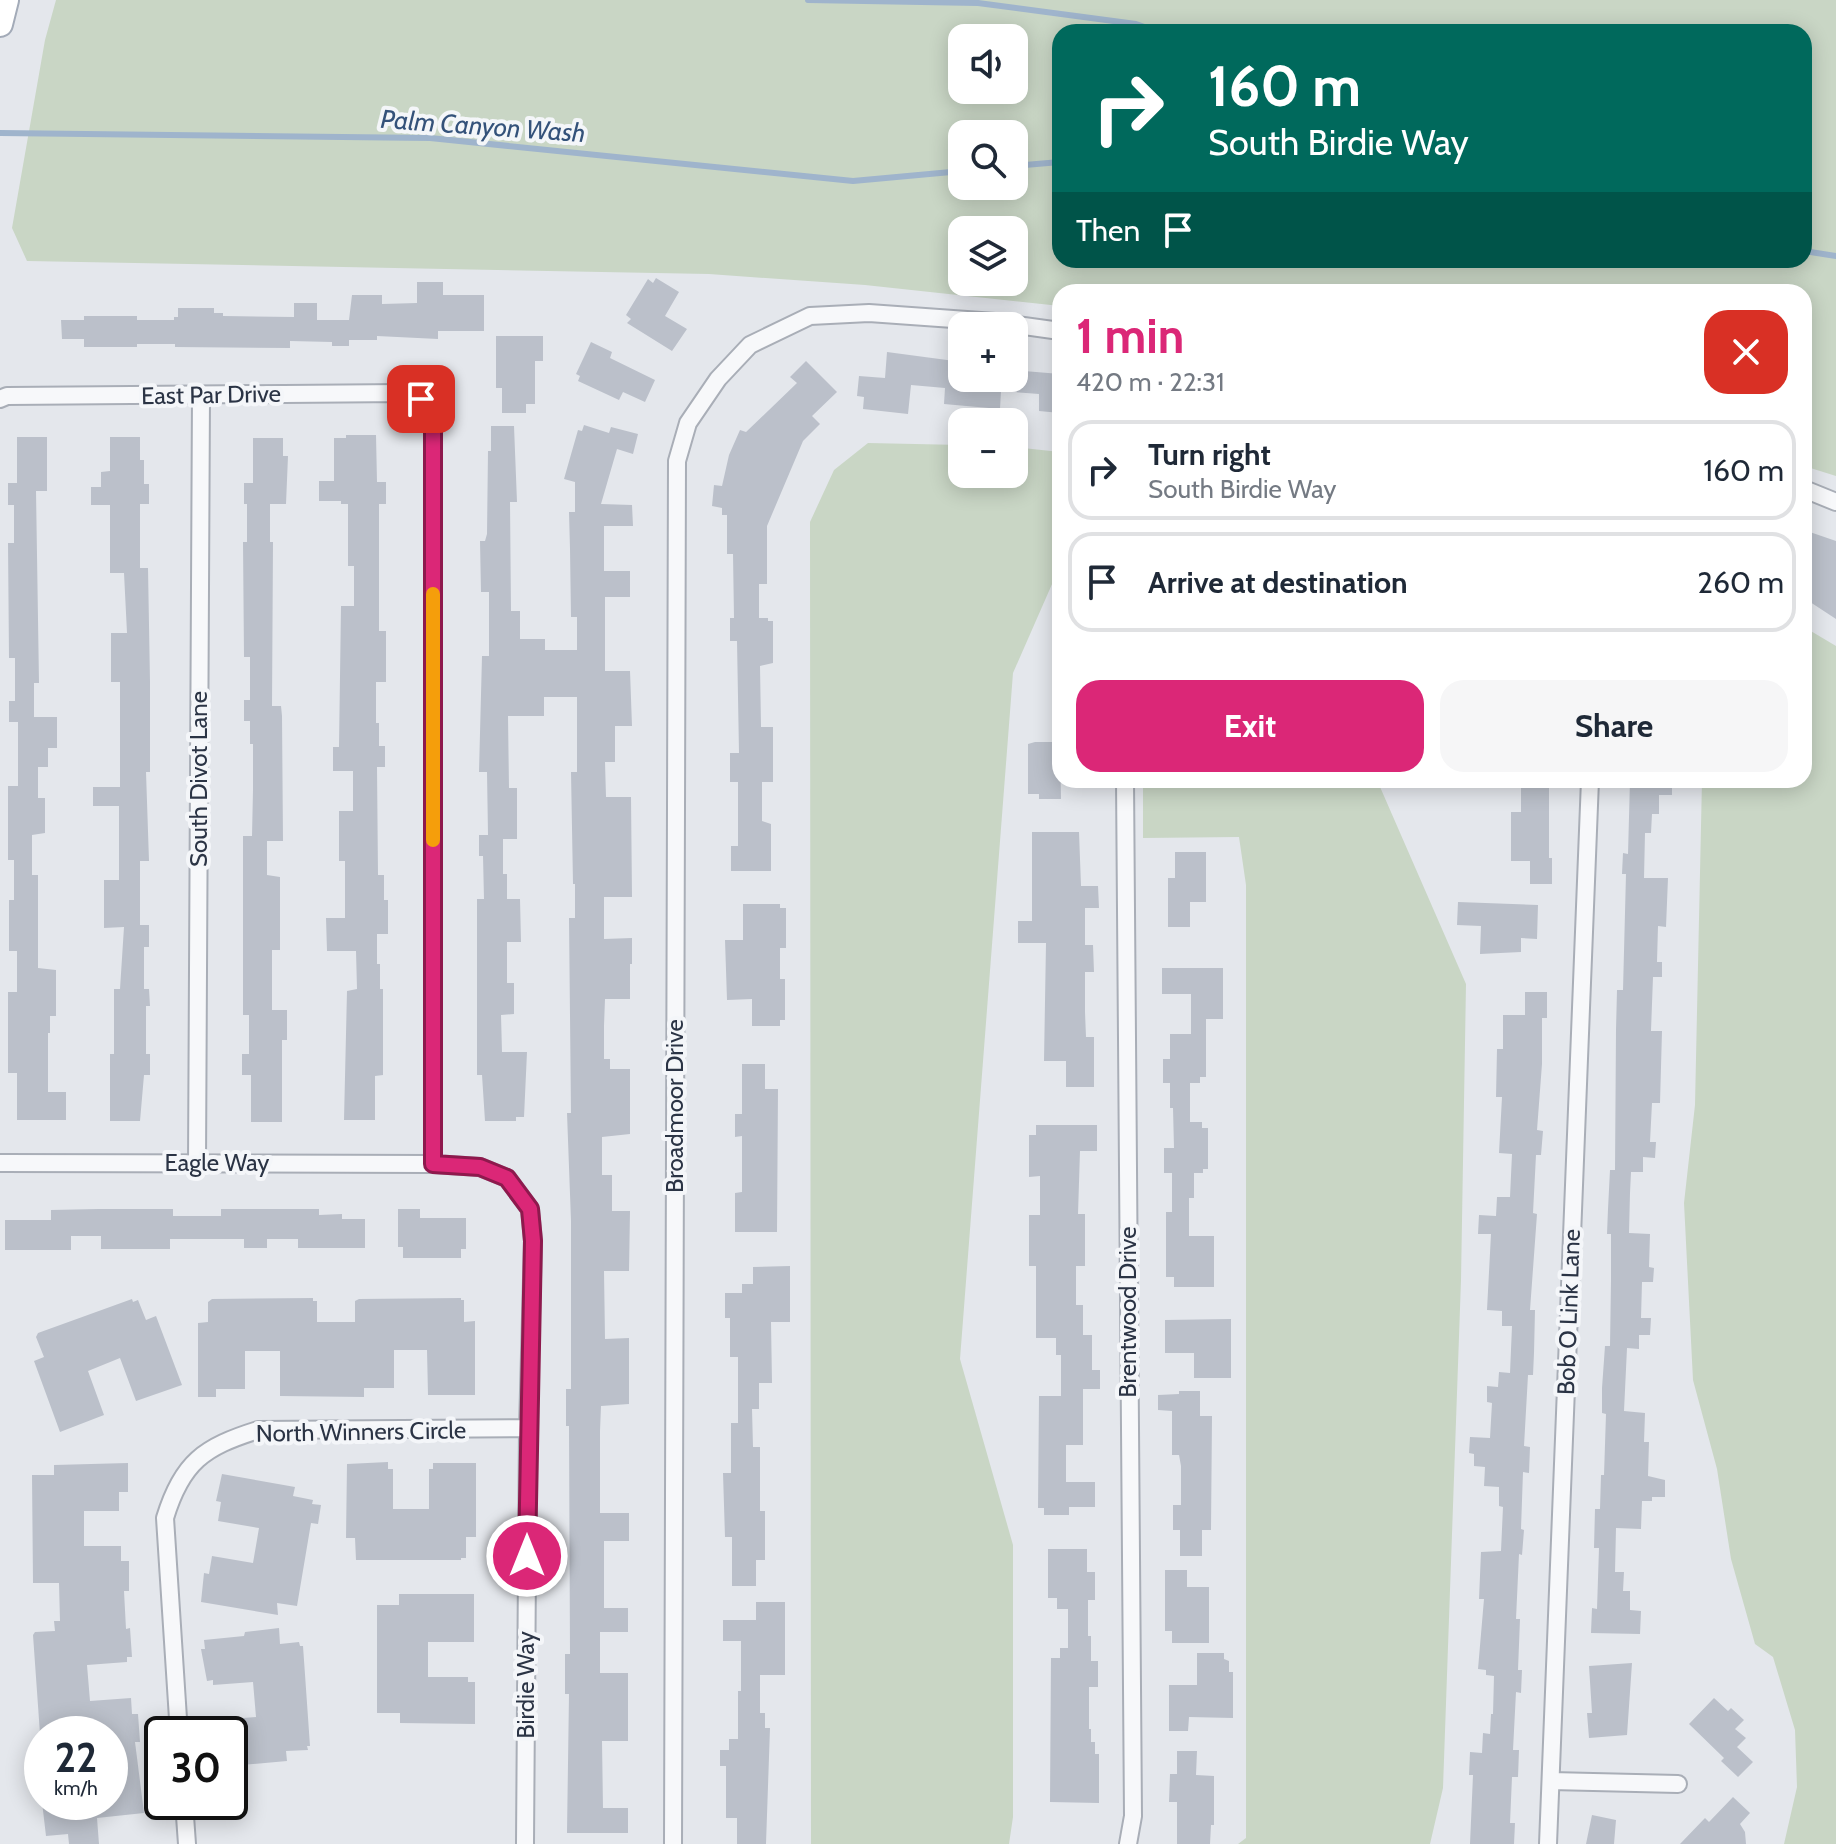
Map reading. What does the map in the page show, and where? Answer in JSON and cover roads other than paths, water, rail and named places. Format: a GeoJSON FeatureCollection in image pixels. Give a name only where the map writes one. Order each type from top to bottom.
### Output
{"type":"FeatureCollection","features":[{"type":"Feature","properties":{"kind":"main road"},"geometry":{"type":"LineString","coordinates":[[0,24],[6,0]]}},
{"type":"Feature","properties":{"kind":"street","name":"Broadmoor Drive"},"geometry":{"type":"LineString","coordinates":[[673,1844],[677,461],[688,423],[718,379],[750,345],[810,316],[869,313],[995,322],[1052,330]]}},
{"type":"Feature","properties":{"kind":"street","name":"East Par Drive"},"geometry":{"type":"LineString","coordinates":[[0,399],[7,396],[403,393],[421,399],[433,419],[433,1164]]}},
{"type":"Feature","properties":{"kind":"street","name":"South Divot Lane"},"geometry":{"type":"LineString","coordinates":[[197,1163],[201,396]]}},
{"type":"Feature","properties":{"kind":"street"},"geometry":{"type":"LineString","coordinates":[[1812,492],[1836,502]]}},
{"type":"Feature","properties":{"kind":"street","name":"Brentwood Drive"},"geometry":{"type":"LineString","coordinates":[[1125,788],[1133,1816],[1128,1844]]}},
{"type":"Feature","properties":{"kind":"street","name":"Bob O Link Lane"},"geometry":{"type":"LineString","coordinates":[[1548,1844],[1590,788]]}},
{"type":"Feature","properties":{"kind":"street","name":"Eagle Way"},"geometry":{"type":"LineString","coordinates":[[0,1163],[433,1164]]}},
{"type":"Feature","properties":{"kind":"street","name":"Birdie Way"},"geometry":{"type":"LineString","coordinates":[[433,1164],[480,1167],[507,1178],[530,1209],[533,1241],[528,1428],[525,1844]]}},
{"type":"Feature","properties":{"kind":"street","name":"North Winners Circle"},"geometry":{"type":"LineString","coordinates":[[178,1716],[165,1518],[174,1489],[199,1457],[226,1440],[258,1430],[528,1428]]}},
{"type":"Feature","properties":{"kind":"street"},"geometry":{"type":"LineString","coordinates":[[1551,1781],[1678,1784]]}},
{"type":"Feature","properties":{"kind":"street"},"geometry":{"type":"LineString","coordinates":[[185,1820],[187,1844]]}},
{"type":"Feature","properties":{"kind":"waterway"},"geometry":{"type":"LineString","coordinates":[[808,0],[978,3],[1136,24]]}},
{"type":"Feature","properties":{"kind":"waterway","name":"Palm Canyon Wash"},"geometry":{"type":"LineString","coordinates":[[0,133],[430,138],[853,181],[948,172]]}},
{"type":"Feature","properties":{"kind":"waterway","name":"Palm Canyon Wash"},"geometry":{"type":"LineString","coordinates":[[1028,165],[1052,163]]}},
{"type":"Feature","properties":{"kind":"waterway","name":"Palm Canyon Wash"},"geometry":{"type":"LineString","coordinates":[[1812,252],[1836,256]]}}]}
